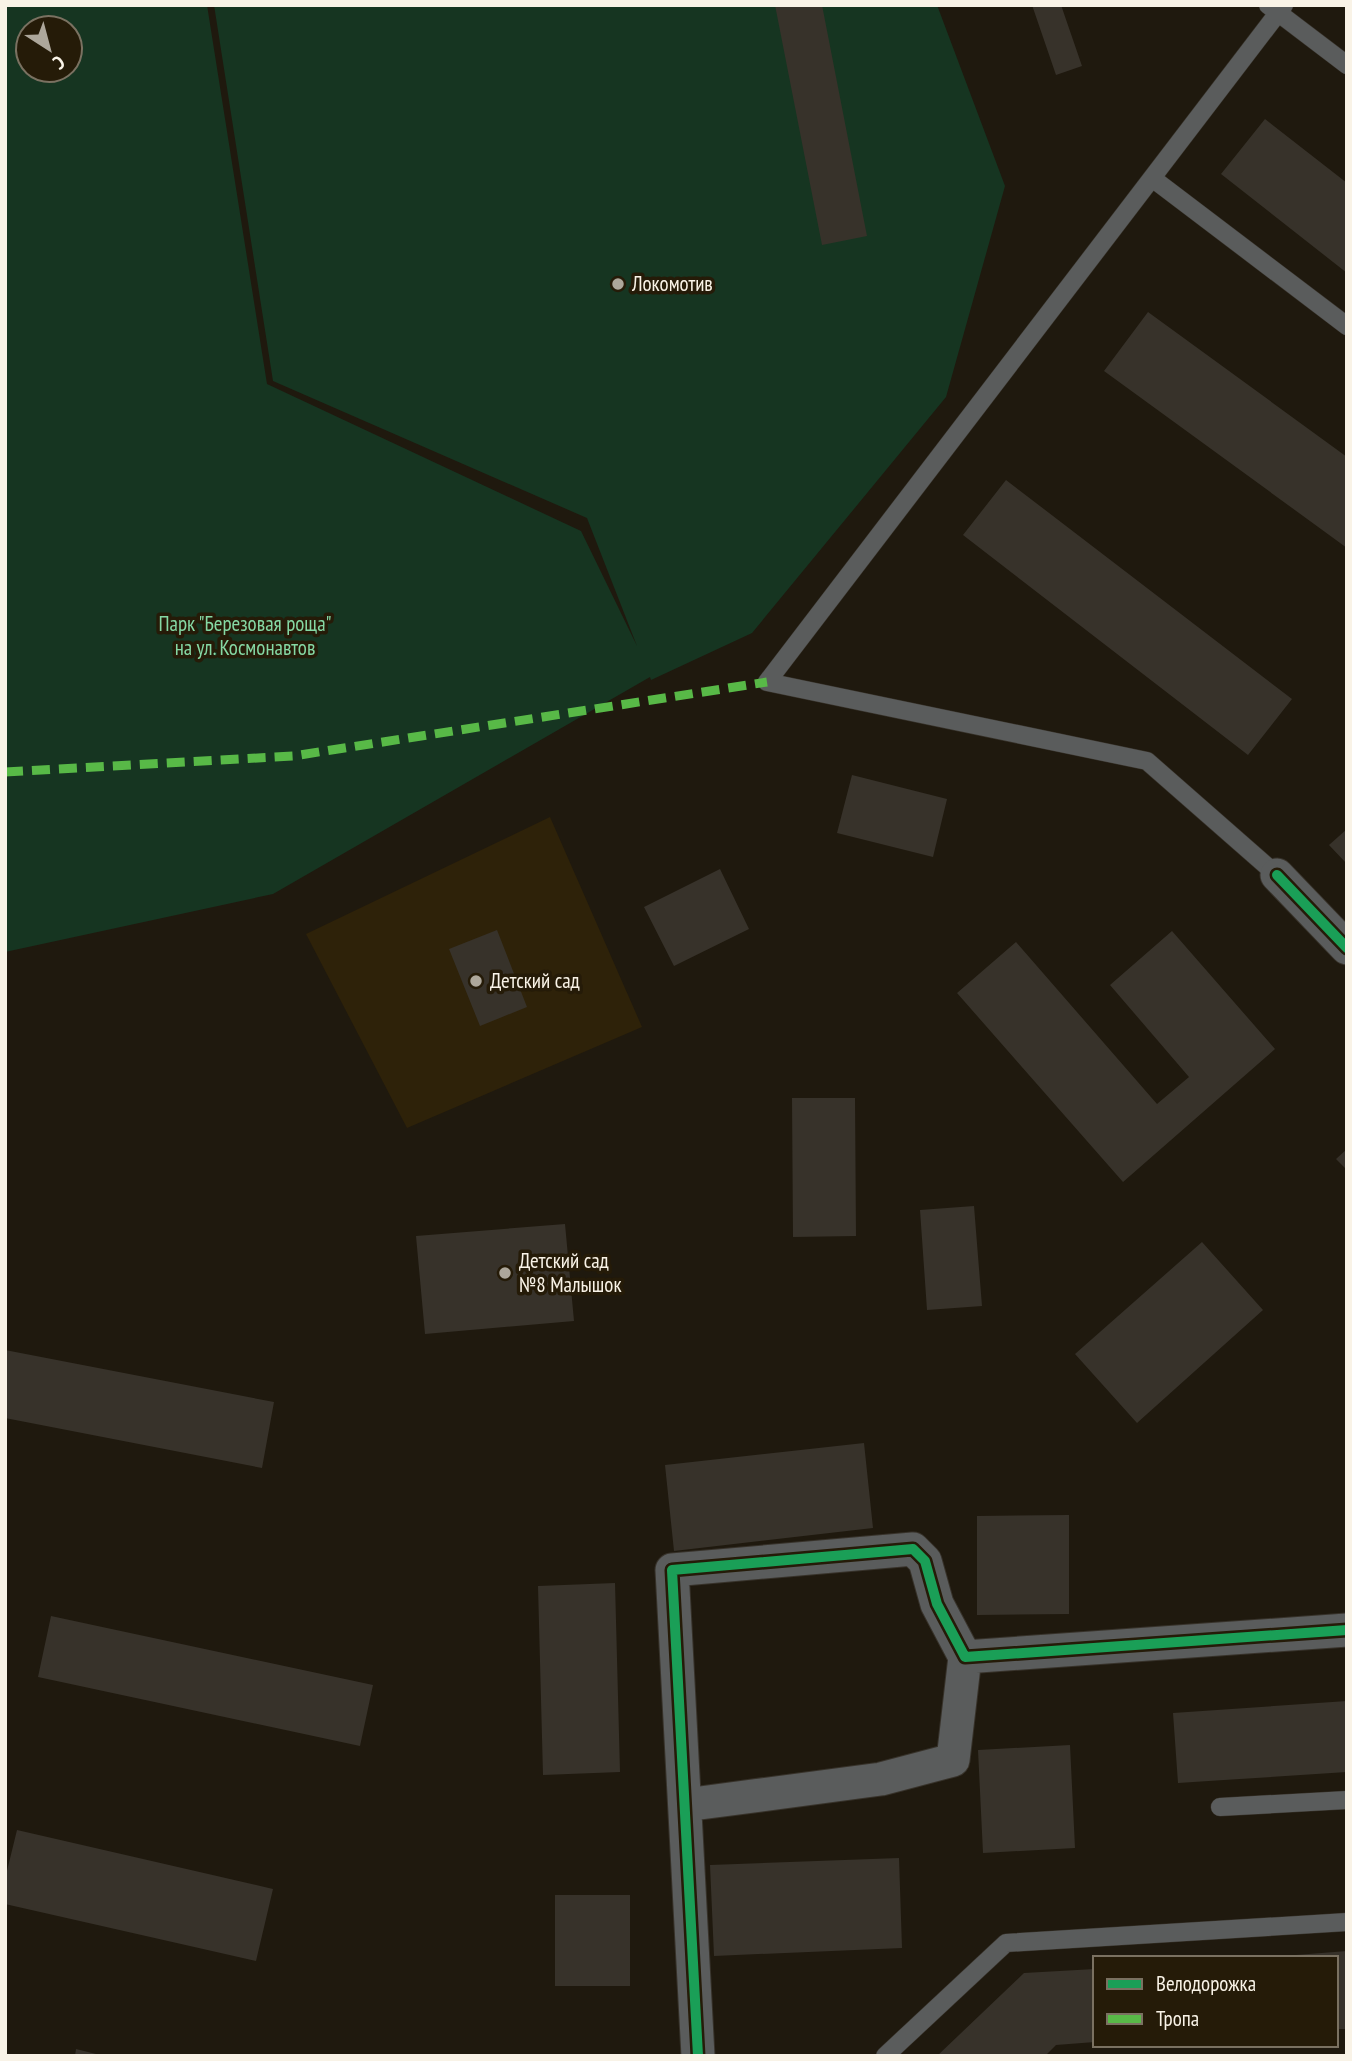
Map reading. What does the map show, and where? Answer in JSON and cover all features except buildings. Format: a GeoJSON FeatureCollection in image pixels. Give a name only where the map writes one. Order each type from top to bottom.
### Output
{"type":"FeatureCollection","features":[{"type":"Feature","properties":{"kind":"street"},"geometry":{"type":"LineString","coordinates":[[1277,875],[1347,948]]}},
{"type":"Feature","properties":{"kind":"street"},"geometry":{"type":"LineString","coordinates":[[685,1805],[881,1779],[953,1760],[965,1657],[937,1604],[925,1561],[913,1549],[672,1570],[698,2056]]}},
{"type":"Feature","properties":{"kind":"street"},"geometry":{"type":"LineString","coordinates":[[965,1657],[1347,1630]]}},
{"type":"Feature","properties":{"kind":"lane"},"geometry":{"type":"LineString","coordinates":[[1277,875],[1147,761],[767,682],[1152,178],[1277,8],[1347,65]]}},
{"type":"Feature","properties":{"kind":"lane"},"geometry":{"type":"LineString","coordinates":[[1152,178],[1347,326]]}},
{"type":"Feature","properties":{"kind":"lane"},"geometry":{"type":"LineString","coordinates":[[1220,1807],[1347,1800]]}},
{"type":"Feature","properties":{"kind":"lane"},"geometry":{"type":"LineString","coordinates":[[885,2056],[1006,1943],[1347,1922]]}},
{"type":"Feature","properties":{"kind":"shaded area","name":"Детский сад"},"geometry":{"type":"Polygon","coordinates":[[[550,817],[642,1027],[407,1128],[306,934],[550,817]]]}},
{"type":"Feature","properties":{"kind":"green space","name":"Парк \"Березовая роща\" на ул. Космонавтов"},"geometry":{"type":"Polygon","coordinates":[[[5,5],[207,5],[267,384],[581,531],[637,646],[587,518],[273,381],[214,5],[937,5],[1005,186],[946,397],[752,633],[651,680],[650,677],[273,894],[5,952],[5,5]]]}},
{"type":"Feature","properties":{"kind":"marked path"},"geometry":{"type":"LineString","coordinates":[[5,772],[293,756],[767,682]]}},
{"type":"Feature","properties":{"kind":"cycle path"},"geometry":{"type":"LineString","coordinates":[[1277,875],[1347,948]]}},
{"type":"Feature","properties":{"kind":"cycle path"},"geometry":{"type":"LineString","coordinates":[[698,2056],[672,1570],[913,1549],[925,1561],[937,1604],[965,1657],[1347,1630]]}},
{"type":"Feature","properties":{"kind":"place","name":"Локомотив"},"geometry":{"type":"Point","coordinates":[618,284]}},
{"type":"Feature","properties":{"kind":"place","name":"Детский сад"},"geometry":{"type":"Point","coordinates":[476,981]}},
{"type":"Feature","properties":{"kind":"place","name":"Детский сад №8 Малышок"},"geometry":{"type":"Point","coordinates":[505,1273]}}]}
